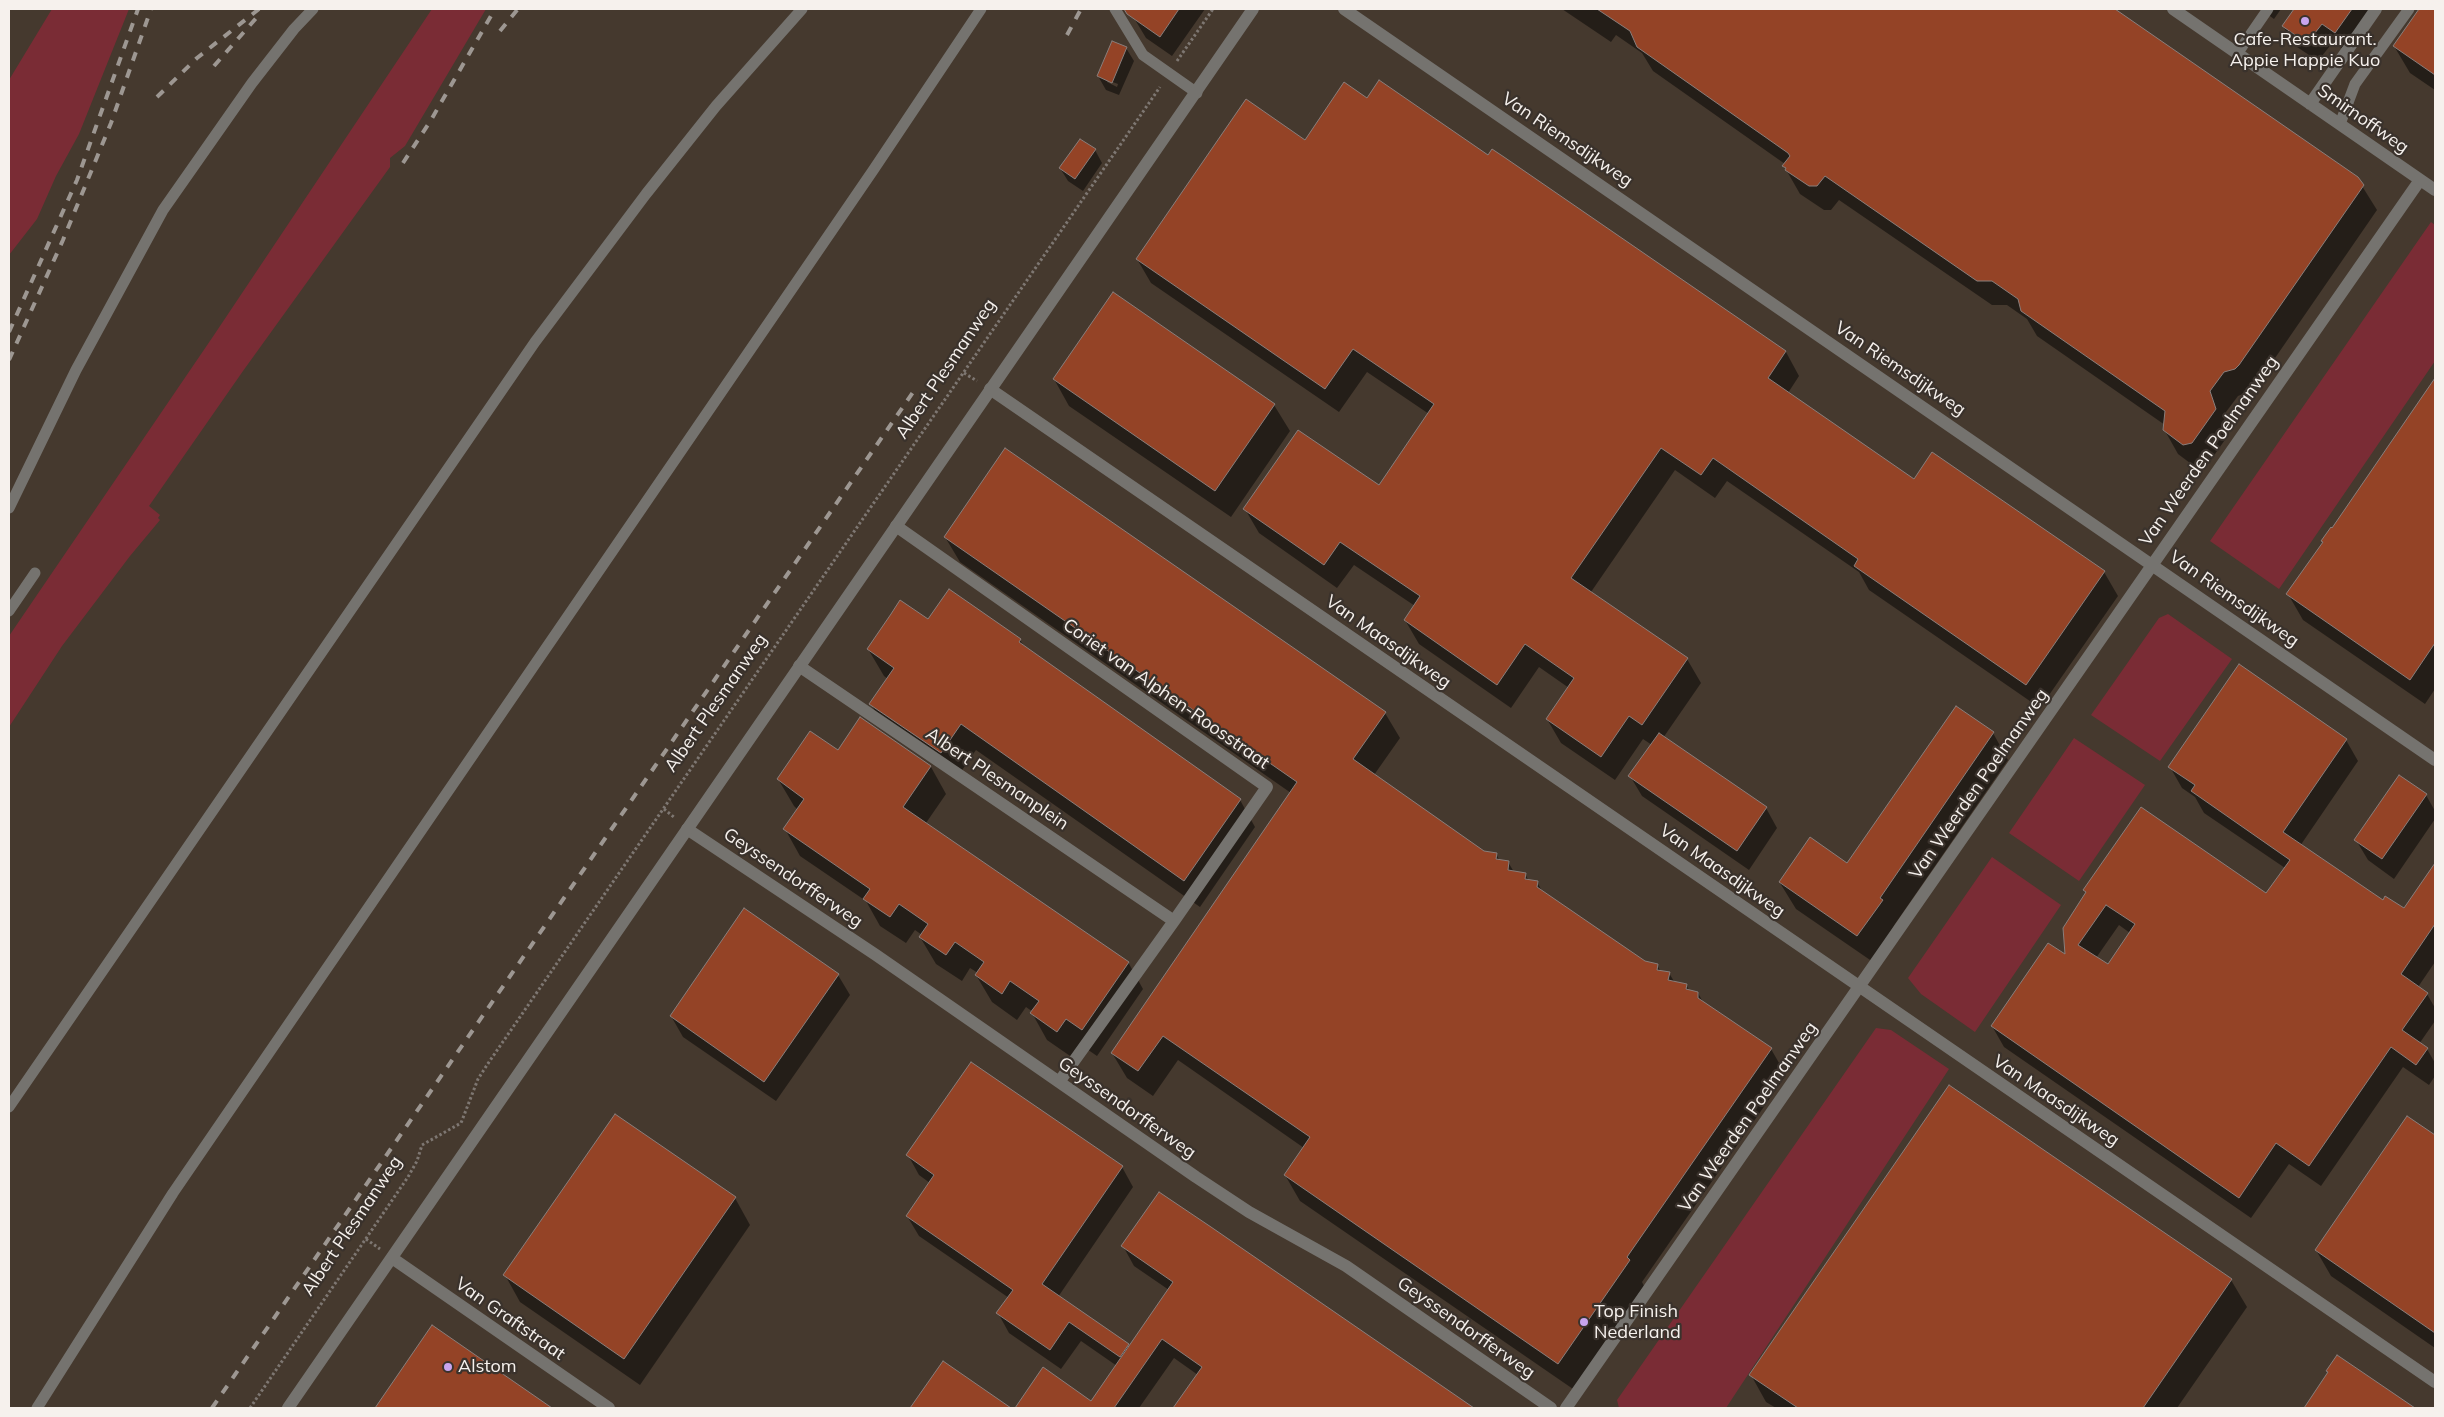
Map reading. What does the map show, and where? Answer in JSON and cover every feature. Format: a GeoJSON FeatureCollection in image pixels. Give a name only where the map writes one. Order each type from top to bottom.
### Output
{"type":"FeatureCollection","features":[{"type":"Feature","properties":{"kind":"street"},"geometry":{"type":"LineString","coordinates":[[288,1408],[990,389],[1197,93],[1253,9]]}},
{"type":"Feature","properties":{"kind":"street","name":"Van Riemsdijkweg"},"geometry":{"type":"LineString","coordinates":[[1344,9],[2435,760]]}},
{"type":"Feature","properties":{"kind":"street","name":"Smirnoffweg"},"geometry":{"type":"LineString","coordinates":[[2173,9],[2435,190]]}},
{"type":"Feature","properties":{"kind":"street"},"geometry":{"type":"LineString","coordinates":[[2310,104],[2376,9]]}},
{"type":"Feature","properties":{"kind":"street","name":"Van Weerden Poelmanweg"},"geometry":{"type":"LineString","coordinates":[[1566,1408],[2420,180]]}},
{"type":"Feature","properties":{"kind":"street","name":"Van Maasdijkweg"},"geometry":{"type":"LineString","coordinates":[[990,389],[2435,1382]]}},
{"type":"Feature","properties":{"kind":"street","name":"Coriet van Alphen-Roosstraat"},"geometry":{"type":"LineString","coordinates":[[896,526],[1267,786],[1174,921],[1059,1082]]}},
{"type":"Feature","properties":{"kind":"street","name":"Albert Plesmanplein"},"geometry":{"type":"LineString","coordinates":[[799,666],[1174,921]]}},
{"type":"Feature","properties":{"kind":"street","name":"Geyssendorfferweg"},"geometry":{"type":"LineString","coordinates":[[687,829],[876,955],[1242,1207],[1346,1266],[1551,1408]]}},
{"type":"Feature","properties":{"kind":"street","name":"Van Graftstraat"},"geometry":{"type":"LineString","coordinates":[[392,1258],[609,1408]]}},
{"type":"Feature","properties":{"kind":"lane"},"geometry":{"type":"LineString","coordinates":[[9,508],[80,362],[163,210],[252,83],[294,29],[313,9]]}},
{"type":"Feature","properties":{"kind":"lane"},"geometry":{"type":"LineString","coordinates":[[9,1107],[546,327],[590,266],[693,135],[802,9]]}},
{"type":"Feature","properties":{"kind":"lane"},"geometry":{"type":"LineString","coordinates":[[37,1408],[173,1193],[869,176],[981,9]]}},
{"type":"Feature","properties":{"kind":"lane"},"geometry":{"type":"LineString","coordinates":[[1115,9],[1143,55],[1197,93]]}},
{"type":"Feature","properties":{"kind":"lane"},"geometry":{"type":"LineString","coordinates":[[2237,54],[2268,9]]}},
{"type":"Feature","properties":{"kind":"lane"},"geometry":{"type":"LineString","coordinates":[[2340,124],[2355,84],[2409,9]]}},
{"type":"Feature","properties":{"kind":"lane"},"geometry":{"type":"LineString","coordinates":[[9,611],[35,573]]}},
{"type":"Feature","properties":{"kind":"path","name":"Albert Plesmanweg"},"geometry":{"type":"LineString","coordinates":[[250,1408],[408,1177],[417,1161],[423,1143],[460,1124],[478,1079],[486,1066],[964,374],[1213,9]]}},
{"type":"Feature","properties":{"kind":"shaded area"},"geometry":{"type":"Polygon","coordinates":[[[9,9],[2435,9],[2435,1408],[9,1408],[9,9]]]}},
{"type":"Feature","properties":{"kind":"shaded area"},"geometry":{"type":"Polygon","coordinates":[[[52,9],[129,9],[79,134],[56,176],[37,219],[9,255],[9,80],[52,9]]]}},
{"type":"Feature","properties":{"kind":"shaded area"},"geometry":{"type":"Polygon","coordinates":[[[432,9],[486,9],[405,146],[390,158],[390,167],[243,371],[149,506],[160,515],[158,518],[160,520],[130,556],[62,646],[9,727],[9,636],[212,338],[432,9]]]}},
{"type":"Feature","properties":{"kind":"shaded area"},"geometry":{"type":"Polygon","coordinates":[[[2431,222],[2435,225],[2435,361],[2279,589],[2210,541],[2431,222]]]}},
{"type":"Feature","properties":{"kind":"shaded area"},"geometry":{"type":"Polygon","coordinates":[[[2168,614],[2232,659],[2160,761],[2091,715],[2159,618],[2168,614]]]}},
{"type":"Feature","properties":{"kind":"shaded area"},"geometry":{"type":"Polygon","coordinates":[[[2074,738],[2145,785],[2079,881],[2009,833],[2074,738]]]}},
{"type":"Feature","properties":{"kind":"shaded area"},"geometry":{"type":"Polygon","coordinates":[[[1992,857],[2061,905],[1975,1032],[1921,994],[1908,978],[1992,857]]]}},
{"type":"Feature","properties":{"kind":"shaded area"},"geometry":{"type":"Polygon","coordinates":[[[1876,1028],[1891,1030],[1949,1069],[1726,1408],[1619,1408],[1617,1400],[1876,1028]]]}},
{"type":"Feature","properties":{"kind":"building"},"geometry":{"type":"Polygon","coordinates":[[[1124,9],[1179,9],[1160,37],[1127,14],[1124,9]]]}},
{"type":"Feature","properties":{"kind":"building"},"geometry":{"type":"Polygon","coordinates":[[[1597,9],[2115,9],[2358,177],[2364,185],[2239,365],[2235,369],[2224,372],[2210,391],[2216,409],[2192,443],[2183,445],[2163,430],[2165,411],[2021,311],[2018,299],[1992,281],[1977,281],[1825,176],[1817,186],[1809,186],[1785,170],[1786,168],[1782,166],[1790,156],[1788,153],[1637,47],[1630,31],[1597,9]]]}},
{"type":"Feature","properties":{"kind":"building","name":"Cafe-Restaurant. Appie Happie Kuo"},"geometry":{"type":"Polygon","coordinates":[[[2294,9],[2352,9],[2335,33],[2322,24],[2307,43],[2282,26],[2294,9]]]}},
{"type":"Feature","properties":{"kind":"building"},"geometry":{"type":"Polygon","coordinates":[[[2419,9],[2435,9],[2435,75],[2393,46],[2419,9]]]}},
{"type":"Feature","properties":{"kind":"building"},"geometry":{"type":"Polygon","coordinates":[[[1112,41],[1127,47],[1112,83],[1097,76],[1112,41]]]}},
{"type":"Feature","properties":{"kind":"building"},"geometry":{"type":"Polygon","coordinates":[[[1379,80],[1488,155],[1492,149],[1786,351],[1768,378],[1914,479],[1932,452],[2105,571],[2026,685],[1854,566],[1858,559],[1713,458],[1701,475],[1661,448],[1571,578],[1688,658],[1642,725],[1629,716],[1601,757],[1546,719],[1574,678],[1525,644],[1497,685],[1404,620],[1420,596],[1340,542],[1324,565],[1243,509],[1298,430],[1379,485],[1434,404],[1353,349],[1325,389],[1136,259],[1246,99],[1305,140],[1344,82],[1367,98],[1379,80]]]}},
{"type":"Feature","properties":{"kind":"building"},"geometry":{"type":"Polygon","coordinates":[[[1080,139],[1096,149],[1075,179],[1059,168],[1080,139]]]}},
{"type":"Feature","properties":{"kind":"building"},"geometry":{"type":"Polygon","coordinates":[[[1113,292],[1275,404],[1215,491],[1053,379],[1113,292]]]}},
{"type":"Feature","properties":{"kind":"building"},"geometry":{"type":"Polygon","coordinates":[[[2435,378],[2435,643],[2410,680],[2286,594],[2435,378]]]}},
{"type":"Feature","properties":{"kind":"building"},"geometry":{"type":"Polygon","coordinates":[[[1005,448],[1386,712],[1353,759],[1484,851],[1497,853],[1496,859],[1509,861],[1508,870],[1526,873],[1525,879],[1538,881],[1537,887],[1645,961],[1658,964],[1657,970],[1670,972],[1668,980],[1687,984],[1686,989],[1698,992],[1698,998],[1772,1048],[1627,1257],[1630,1260],[1558,1364],[1284,1175],[1310,1137],[1163,1036],[1138,1071],[1111,1053],[1297,782],[944,537],[1005,448]]]}},
{"type":"Feature","properties":{"kind":"building"},"geometry":{"type":"Polygon","coordinates":[[[949,589],[1021,639],[1019,642],[1241,799],[1184,881],[961,724],[941,753],[869,704],[894,668],[867,649],[900,600],[928,619],[949,589]]]}},
{"type":"Feature","properties":{"kind":"building"},"geometry":{"type":"Polygon","coordinates":[[[2239,664],[2347,739],[2283,832],[2383,900],[2385,896],[2404,908],[2435,863],[2435,924],[2401,974],[2428,993],[2402,1030],[2428,1048],[2416,1065],[2391,1047],[2309,1166],[2276,1143],[2239,1198],[1991,1026],[2048,943],[2065,954],[2063,928],[2086,892],[2083,890],[2141,807],[2266,893],[2290,860],[2191,791],[2195,785],[2168,767],[2239,664]],[[2106,905],[2078,945],[2108,964],[2135,924],[2106,905]]]}},
{"type":"Feature","properties":{"kind":"building"},"geometry":{"type":"Polygon","coordinates":[[[1956,706],[1994,732],[1880,898],[1883,900],[1857,936],[1779,882],[1810,837],[1847,863],[1956,706]]]}},
{"type":"Feature","properties":{"kind":"building"},"geometry":{"type":"Polygon","coordinates":[[[860,717],[931,766],[903,807],[1129,962],[1082,1030],[1066,1019],[1057,1032],[1030,1013],[1039,1001],[1010,981],[1002,994],[975,975],[984,962],[955,942],[946,955],[919,937],[928,924],[899,904],[890,917],[863,899],[870,889],[783,829],[804,799],[777,779],[810,731],[838,750],[860,717]]]}},
{"type":"Feature","properties":{"kind":"building"},"geometry":{"type":"Polygon","coordinates":[[[1659,733],[1767,807],[1737,851],[1628,776],[1659,733]]]}},
{"type":"Feature","properties":{"kind":"building"},"geometry":{"type":"Polygon","coordinates":[[[2399,775],[2427,794],[2382,859],[2354,840],[2399,775]]]}},
{"type":"Feature","properties":{"kind":"building"},"geometry":{"type":"Polygon","coordinates":[[[744,908],[839,974],[764,1082],[670,1016],[744,908]]]}},
{"type":"Feature","properties":{"kind":"building"},"geometry":{"type":"Polygon","coordinates":[[[971,1062],[1123,1166],[1042,1284],[1129,1344],[1120,1357],[1069,1322],[1050,1350],[996,1313],[1013,1290],[906,1216],[934,1175],[906,1155],[971,1062]]]}},
{"type":"Feature","properties":{"kind":"building"},"geometry":{"type":"Polygon","coordinates":[[[1949,1085],[2232,1279],[2143,1408],[1798,1408],[1749,1375],[1949,1085]]]}},
{"type":"Feature","properties":{"kind":"building"},"geometry":{"type":"Polygon","coordinates":[[[615,1114],[736,1197],[624,1359],[503,1275],[615,1114]]]}},
{"type":"Feature","properties":{"kind":"building"},"geometry":{"type":"Polygon","coordinates":[[[2407,1116],[2435,1135],[2435,1333],[2315,1250],[2407,1116]]]}},
{"type":"Feature","properties":{"kind":"building"},"geometry":{"type":"Polygon","coordinates":[[[1159,1192],[1474,1408],[1173,1408],[1202,1367],[1162,1339],[1114,1408],[1015,1408],[1043,1367],[1091,1401],[1173,1282],[1121,1246],[1159,1192]]]}},
{"type":"Feature","properties":{"kind":"building","name":"Alstom"},"geometry":{"type":"Polygon","coordinates":[[[432,1325],[552,1408],[375,1408],[432,1325]]]}},
{"type":"Feature","properties":{"kind":"building"},"geometry":{"type":"Polygon","coordinates":[[[2337,1355],[2415,1408],[2304,1408],[2337,1355]]]}},
{"type":"Feature","properties":{"kind":"building"},"geometry":{"type":"Polygon","coordinates":[[[943,1361],[1011,1408],[910,1408],[943,1361]]]}},
{"type":"Feature","properties":{"kind":"railway"},"geometry":{"type":"LineString","coordinates":[[9,332],[77,180],[138,9]]}},
{"type":"Feature","properties":{"kind":"railway"},"geometry":{"type":"LineString","coordinates":[[9,360],[63,240],[111,123],[151,9]]}},
{"type":"Feature","properties":{"kind":"railway"},"geometry":{"type":"LineString","coordinates":[[157,97],[197,58],[259,9]]}},
{"type":"Feature","properties":{"kind":"railway"},"geometry":{"type":"LineString","coordinates":[[403,163],[431,120],[495,9]]}},
{"type":"Feature","properties":{"kind":"railway"},"geometry":{"type":"LineString","coordinates":[[500,31],[518,9]]}},
{"type":"Feature","properties":{"kind":"railway"},"geometry":{"type":"LineString","coordinates":[[1067,35],[1081,9]]}},
{"type":"Feature","properties":{"kind":"railway"},"geometry":{"type":"LineString","coordinates":[[214,66],[258,16]]}},
{"type":"Feature","properties":{"kind":"railway"},"geometry":{"type":"LineString","coordinates":[[212,1408],[916,388]]}},
{"type":"Feature","properties":{"kind":"place","name":"Cafe-Restaurant. Appie Happie Kuo"},"geometry":{"type":"Point","coordinates":[2305,21]}},
{"type":"Feature","properties":{"kind":"place","name":"Top Finish Nederland"},"geometry":{"type":"Point","coordinates":[1584,1322]}},
{"type":"Feature","properties":{"kind":"place","name":"Alstom"},"geometry":{"type":"Point","coordinates":[448,1367]}}]}
